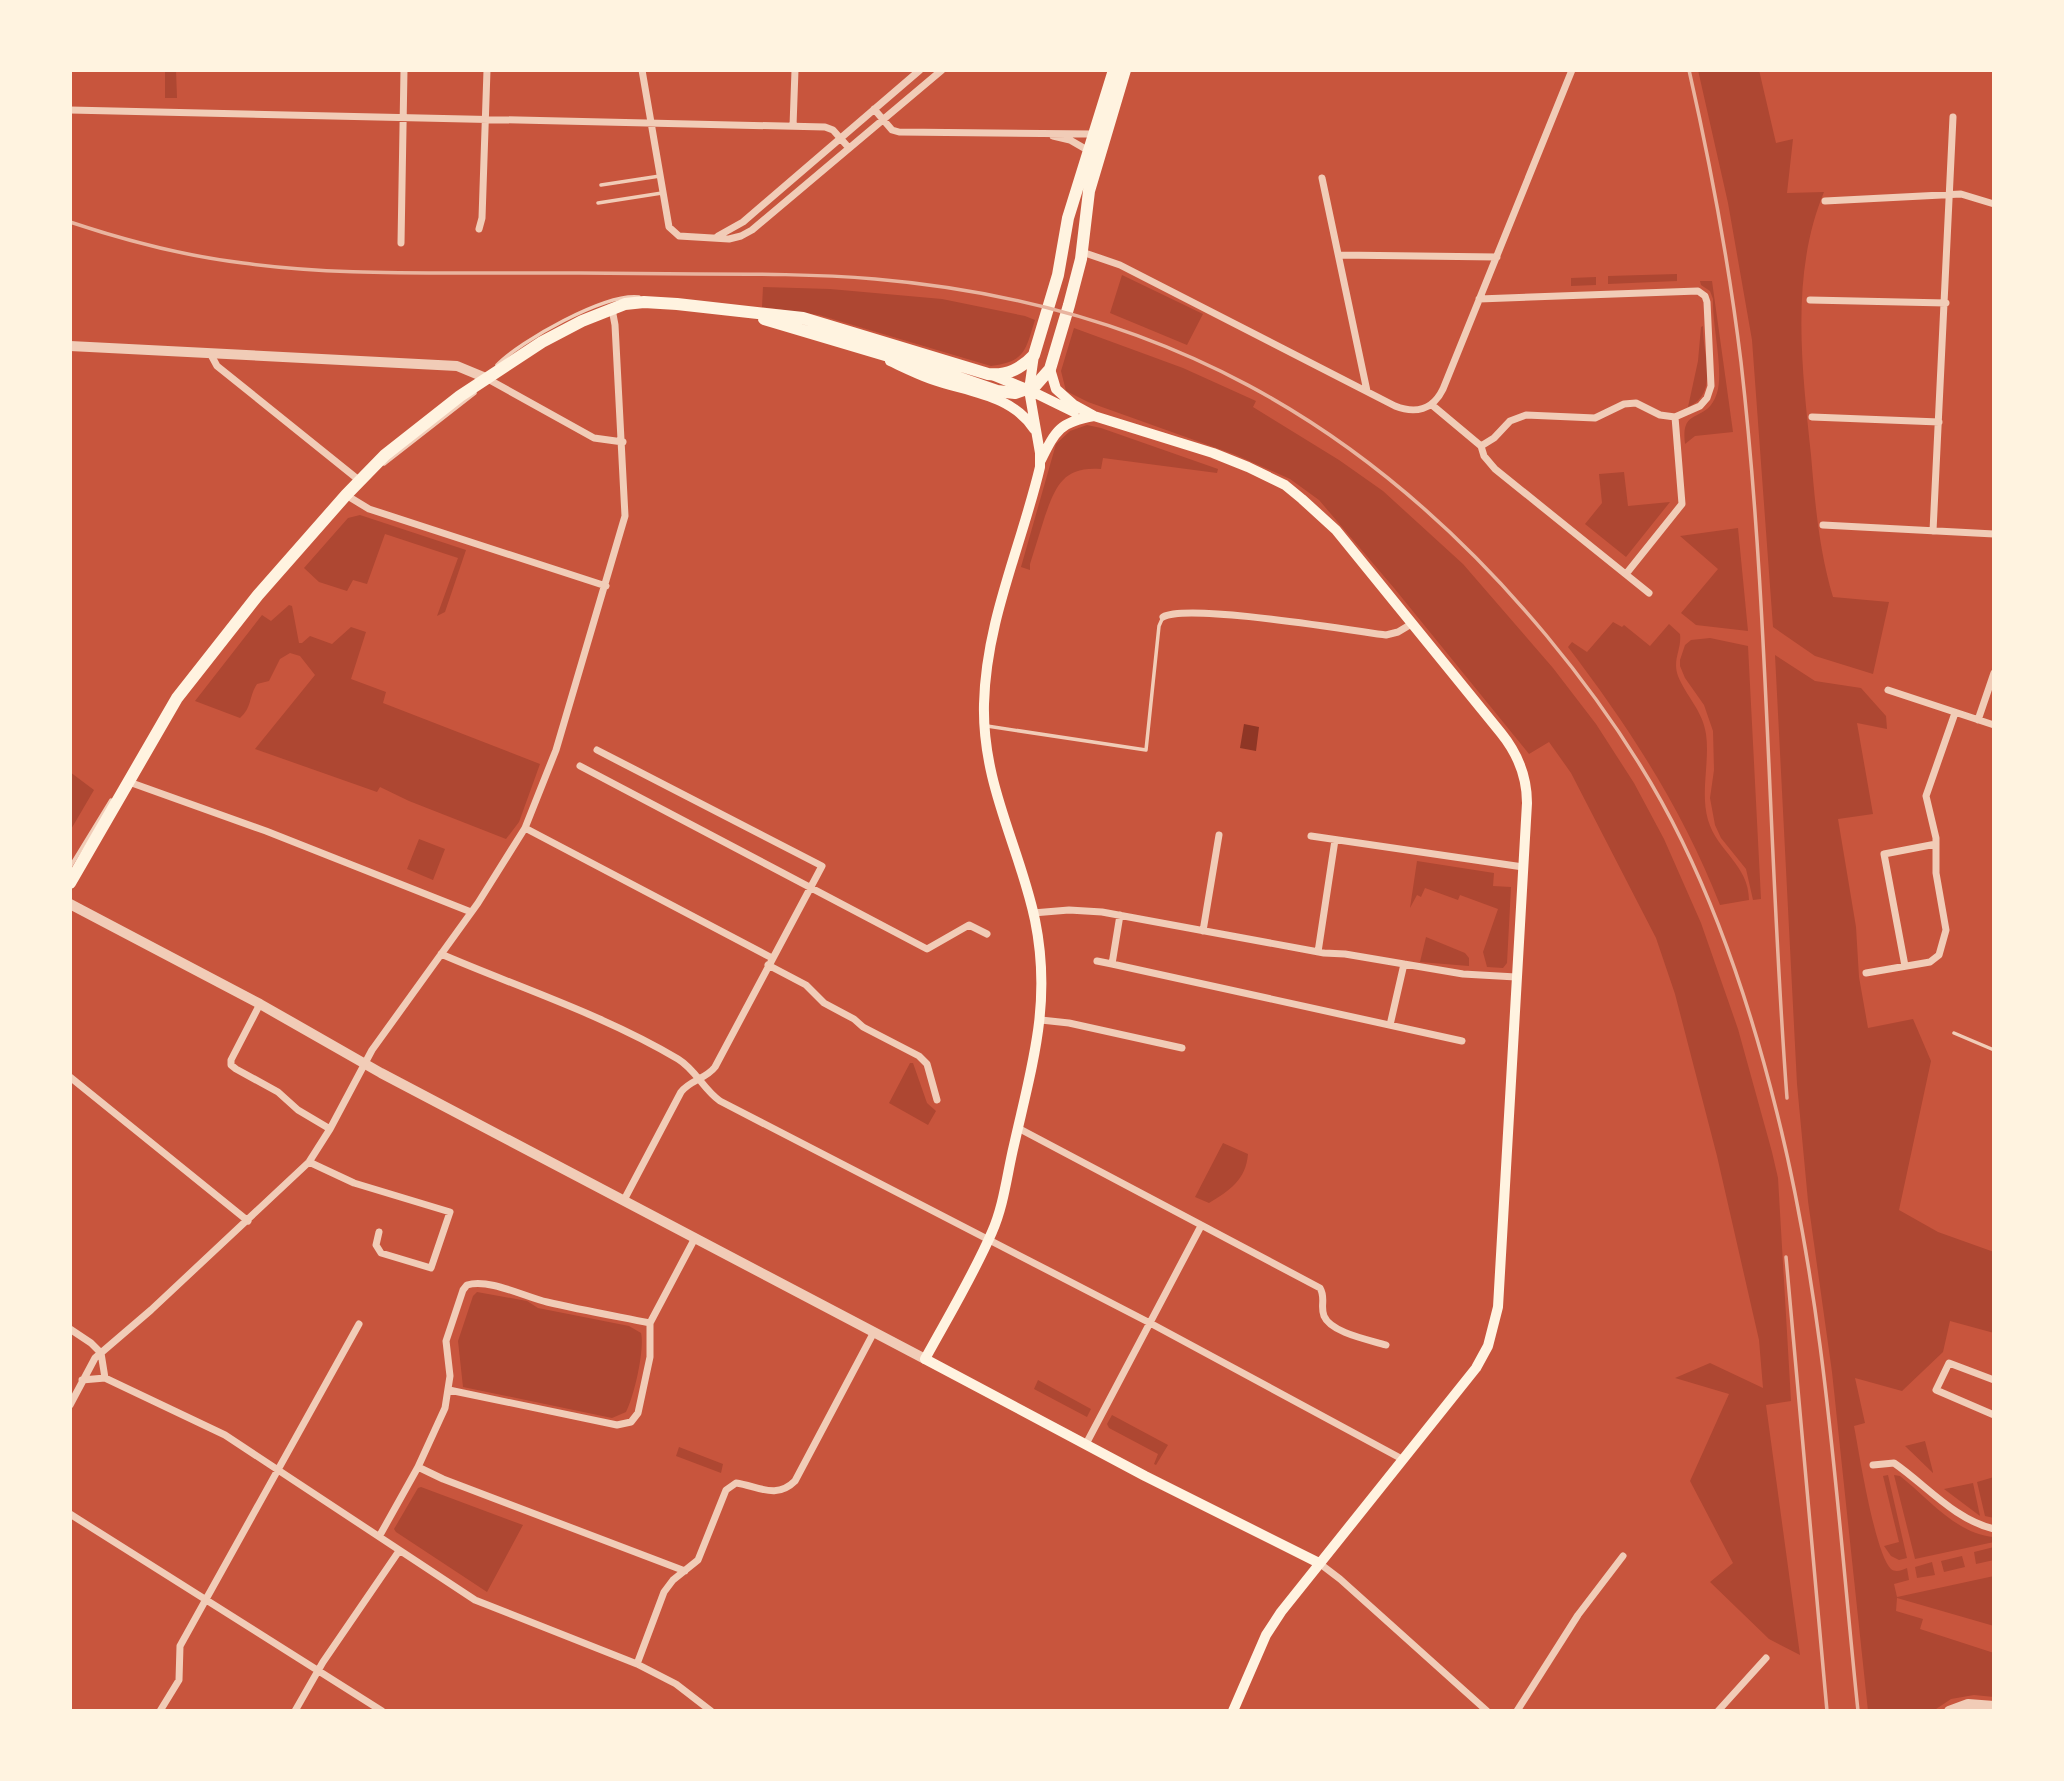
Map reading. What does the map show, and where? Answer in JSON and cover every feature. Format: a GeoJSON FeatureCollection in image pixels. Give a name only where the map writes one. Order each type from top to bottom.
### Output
{"type":"FeatureCollection","features":[{"type":"Feature","properties":{"kind":"main road"},"geometry":{"type":"LineString","coordinates":[[738,312],[997,391],[1012,394],[1028,390],[1043,379],[1050,369],[1079,267],[1086,201],[1114,70]]}},
{"type":"Feature","properties":{"kind":"main road"},"geometry":{"type":"LineString","coordinates":[[1041,461],[1028,390],[1034,355],[1058,275],[1068,218],[1089,151],[1100,135],[1125,70]]}},
{"type":"Feature","properties":{"kind":"main road"},"geometry":{"type":"LineString","coordinates":[[70,883],[166,715],[200,666],[258,594],[346,495],[399,444],[486,378],[542,342],[611,308],[635,302],[661,303],[778,314],[811,320],[988,374],[1072,412],[1094,416],[1213,453],[1284,485],[1336,530],[1516,753],[1524,775],[1527,797],[1495,1323],[1481,1360],[1319,1563],[1266,1634],[1233,1711]]}},
{"type":"Feature","properties":{"kind":"main road"},"geometry":{"type":"LineString","coordinates":[[856,346],[930,378],[1003,401],[1020,412],[1035,431]]}},
{"type":"Feature","properties":{"kind":"main road"},"geometry":{"type":"LineString","coordinates":[[988,374],[1012,371],[1034,355]]}},
{"type":"Feature","properties":{"kind":"main road"},"geometry":{"type":"LineString","coordinates":[[1050,369],[1054,386],[1062,397],[1094,416]]}},
{"type":"Feature","properties":{"kind":"main road"},"geometry":{"type":"LineString","coordinates":[[1094,416],[1072,420],[1060,427],[1041,461],[993,628],[985,680],[985,725],[990,766],[998,803],[1024,877],[1033,913],[1042,970],[1041,1020],[998,1216],[925,1359],[1319,1563]]}},
{"type":"Feature","properties":{"kind":"street"},"geometry":{"type":"LineString","coordinates":[[401,243],[404,70]]}},
{"type":"Feature","properties":{"kind":"street"},"geometry":{"type":"LineString","coordinates":[[479,229],[482,218],[487,70]]}},
{"type":"Feature","properties":{"kind":"street"},"geometry":{"type":"LineString","coordinates":[[642,70],[671,231],[683,236],[735,238],[752,230],[942,70]]}},
{"type":"Feature","properties":{"kind":"street"},"geometry":{"type":"LineString","coordinates":[[793,126],[795,70]]}},
{"type":"Feature","properties":{"kind":"street"},"geometry":{"type":"LineString","coordinates":[[714,237],[736,227],[920,70]]}},
{"type":"Feature","properties":{"kind":"street"},"geometry":{"type":"LineString","coordinates":[[1082,252],[1121,265],[1395,406],[1410,411],[1420,410],[1432,405],[1443,389],[1572,70]]}},
{"type":"Feature","properties":{"kind":"street"},"geometry":{"type":"LineString","coordinates":[[874,109],[892,130],[899,132],[1100,135]]}},
{"type":"Feature","properties":{"kind":"street"},"geometry":{"type":"LineString","coordinates":[[70,110],[825,127],[833,130],[849,148]]}},
{"type":"Feature","properties":{"kind":"street"},"geometry":{"type":"LineString","coordinates":[[1933,531],[1954,117]]}},
{"type":"Feature","properties":{"kind":"street"},"geometry":{"type":"LineString","coordinates":[[1032,134],[1065,138],[1089,151]]}},
{"type":"Feature","properties":{"kind":"street"},"geometry":{"type":"LineString","coordinates":[[1322,178],[1367,391]]}},
{"type":"Feature","properties":{"kind":"street"},"geometry":{"type":"LineString","coordinates":[[1825,201],[1950,194],[1968,195],[1994,204]]}},
{"type":"Feature","properties":{"kind":"street"},"geometry":{"type":"LineString","coordinates":[[1339,255],[1497,257]]}},
{"type":"Feature","properties":{"kind":"street"},"geometry":{"type":"LineString","coordinates":[[1479,299],[1698,291],[1705,296],[1707,302],[1712,377],[1710,393],[1700,406],[1675,417],[1660,415],[1636,402],[1624,404],[1595,418],[1527,415],[1510,421],[1494,438],[1481,446]]}},
{"type":"Feature","properties":{"kind":"street"},"geometry":{"type":"LineString","coordinates":[[1810,300],[1946,303]]}},
{"type":"Feature","properties":{"kind":"street"},"geometry":{"type":"LineString","coordinates":[[70,1405],[92,1361],[135,1325],[309,1162],[330,1129],[364,1063],[471,912],[525,828],[552,763],[625,516],[623,442],[615,325],[611,308]]}},
{"type":"Feature","properties":{"kind":"street"},"geometry":{"type":"LineString","coordinates":[[70,345],[457,366],[486,378],[594,438],[623,442]]}},
{"type":"Feature","properties":{"kind":"street"},"geometry":{"type":"LineString","coordinates":[[210,353],[217,366],[360,481]]}},
{"type":"Feature","properties":{"kind":"street"},"geometry":{"type":"LineString","coordinates":[[1432,405],[1481,446],[1484,456],[1495,469],[1649,593]]}},
{"type":"Feature","properties":{"kind":"street"},"geometry":{"type":"LineString","coordinates":[[1626,575],[1682,504],[1675,417]]}},
{"type":"Feature","properties":{"kind":"street"},"geometry":{"type":"LineString","coordinates":[[1812,417],[1939,422]]}},
{"type":"Feature","properties":{"kind":"street"},"geometry":{"type":"LineString","coordinates":[[346,495],[369,509],[606,586]]}},
{"type":"Feature","properties":{"kind":"street"},"geometry":{"type":"LineString","coordinates":[[1823,525],[1994,534]]}},
{"type":"Feature","properties":{"kind":"street"},"geometry":{"type":"LineString","coordinates":[[1163,617],[1177,612],[1224,614],[1386,635],[1398,632],[1413,623]]}},
{"type":"Feature","properties":{"kind":"street"},"geometry":{"type":"LineString","coordinates":[[1978,720],[1994,673]]}},
{"type":"Feature","properties":{"kind":"street"},"geometry":{"type":"LineString","coordinates":[[1888,691],[1994,725]]}},
{"type":"Feature","properties":{"kind":"street"},"geometry":{"type":"LineString","coordinates":[[1866,973],[1934,960],[1944,941],[1946,930],[1936,873],[1936,844],[1926,796],[1955,713]]}},
{"type":"Feature","properties":{"kind":"street"},"geometry":{"type":"LineString","coordinates":[[597,750],[822,866],[715,1067],[685,1087],[677,1098],[624,1200]]}},
{"type":"Feature","properties":{"kind":"street"},"geometry":{"type":"LineString","coordinates":[[580,766],[927,948],[969,925],[987,934]]}},
{"type":"Feature","properties":{"kind":"street"},"geometry":{"type":"LineString","coordinates":[[130,782],[266,831],[471,912]]}},
{"type":"Feature","properties":{"kind":"street"},"geometry":{"type":"LineString","coordinates":[[525,828],[770,962],[806,985],[824,1003],[919,1056],[927,1065],[937,1100]]}},
{"type":"Feature","properties":{"kind":"street"},"geometry":{"type":"LineString","coordinates":[[1203,930],[1220,835]]}},
{"type":"Feature","properties":{"kind":"street"},"geometry":{"type":"LineString","coordinates":[[1311,836],[1523,867]]}},
{"type":"Feature","properties":{"kind":"street"},"geometry":{"type":"LineString","coordinates":[[1318,952],[1335,839]]}},
{"type":"Feature","properties":{"kind":"street"},"geometry":{"type":"LineString","coordinates":[[1905,966],[1884,854],[1936,844]]}},
{"type":"Feature","properties":{"kind":"street"},"geometry":{"type":"LineString","coordinates":[[70,904],[260,1004],[364,1063],[925,1359]]}},
{"type":"Feature","properties":{"kind":"street"},"geometry":{"type":"LineString","coordinates":[[1033,913],[1069,910],[1120,915],[1318,952],[1463,974],[1517,977]]}},
{"type":"Feature","properties":{"kind":"street"},"geometry":{"type":"LineString","coordinates":[[1112,964],[1120,915]]}},
{"type":"Feature","properties":{"kind":"street"},"geometry":{"type":"LineString","coordinates":[[441,954],[615,1027],[679,1059],[720,1101],[1150,1323],[1402,1458]]}},
{"type":"Feature","properties":{"kind":"street"},"geometry":{"type":"LineString","coordinates":[[1097,961],[1462,1041]]}},
{"type":"Feature","properties":{"kind":"street"},"geometry":{"type":"LineString","coordinates":[[1390,1025],[1404,964]]}},
{"type":"Feature","properties":{"kind":"street"},"geometry":{"type":"LineString","coordinates":[[260,1004],[231,1059],[231,1065],[278,1092],[298,1110],[330,1129]]}},
{"type":"Feature","properties":{"kind":"street"},"geometry":{"type":"LineString","coordinates":[[1041,1020],[1069,1023],[1182,1048]]}},
{"type":"Feature","properties":{"kind":"street"},"geometry":{"type":"LineString","coordinates":[[70,1077],[248,1221]]}},
{"type":"Feature","properties":{"kind":"street"},"geometry":{"type":"LineString","coordinates":[[1018,1128],[1320,1288],[1324,1295],[1323,1313],[1328,1322],[1338,1330],[1386,1345]]}},
{"type":"Feature","properties":{"kind":"street"},"geometry":{"type":"LineString","coordinates":[[309,1162],[354,1183],[450,1212],[431,1268],[381,1253],[376,1245],[379,1231]]}},
{"type":"Feature","properties":{"kind":"street"},"geometry":{"type":"LineString","coordinates":[[1086,1444],[1201,1226]]}},
{"type":"Feature","properties":{"kind":"street"},"geometry":{"type":"LineString","coordinates":[[449,1390],[617,1425],[634,1420],[638,1413],[651,1348],[650,1323],[695,1238]]}},
{"type":"Feature","properties":{"kind":"street"},"geometry":{"type":"LineString","coordinates":[[380,1535],[418,1467],[441,1416],[449,1390],[447,1335],[464,1287],[470,1283],[524,1293],[543,1301],[650,1323]]}},
{"type":"Feature","properties":{"kind":"street"},"geometry":{"type":"LineString","coordinates":[[160,1711],[180,1680],[180,1646],[359,1324]]}},
{"type":"Feature","properties":{"kind":"street"},"geometry":{"type":"LineString","coordinates":[[70,1329],[92,1343],[101,1353],[106,1378]]}},
{"type":"Feature","properties":{"kind":"street"},"geometry":{"type":"LineString","coordinates":[[637,1664],[664,1591],[698,1560],[722,1496],[736,1483],[763,1491],[779,1492],[795,1481],[874,1332]]}},
{"type":"Feature","properties":{"kind":"street"},"geometry":{"type":"LineString","coordinates":[[1994,1380],[1949,1363],[1936,1390],[1994,1415]]}},
{"type":"Feature","properties":{"kind":"street"},"geometry":{"type":"LineString","coordinates":[[82,1380],[106,1378],[234,1439],[380,1535],[399,1551],[483,1604],[637,1664],[676,1684],[710,1711]]}},
{"type":"Feature","properties":{"kind":"street"},"geometry":{"type":"LineString","coordinates":[[1873,1465],[1895,1463],[1957,1512],[1978,1524],[1994,1529]]}},
{"type":"Feature","properties":{"kind":"street"},"geometry":{"type":"LineString","coordinates":[[418,1467],[443,1479],[685,1571]]}},
{"type":"Feature","properties":{"kind":"street"},"geometry":{"type":"LineString","coordinates":[[70,1514],[207,1598],[382,1711]]}},
{"type":"Feature","properties":{"kind":"street"},"geometry":{"type":"LineString","coordinates":[[295,1711],[318,1670],[399,1551]]}},
{"type":"Feature","properties":{"kind":"street"},"geometry":{"type":"LineString","coordinates":[[1517,1711],[1578,1615],[1623,1556]]}},
{"type":"Feature","properties":{"kind":"street"},"geometry":{"type":"LineString","coordinates":[[1319,1563],[1340,1578],[1487,1711]]}},
{"type":"Feature","properties":{"kind":"street"},"geometry":{"type":"LineString","coordinates":[[1718,1711],[1766,1658]]}},
{"type":"Feature","properties":{"kind":"street"},"geometry":{"type":"LineString","coordinates":[[1949,1711],[1968,1704],[1994,1706]]}},
{"type":"Feature","properties":{"kind":"lane"},"geometry":{"type":"LineString","coordinates":[[601,186],[660,176]]}},
{"type":"Feature","properties":{"kind":"lane"},"geometry":{"type":"LineString","coordinates":[[598,203],[663,192]]}},
{"type":"Feature","properties":{"kind":"lane"},"geometry":{"type":"LineString","coordinates":[[346,495],[356,493],[385,463],[468,399],[516,348],[601,304],[626,297],[661,303]]}},
{"type":"Feature","properties":{"kind":"lane"},"geometry":{"type":"LineString","coordinates":[[985,725],[1146,750],[1159,626],[1163,617]]}},
{"type":"Feature","properties":{"kind":"lane"},"geometry":{"type":"LineString","coordinates":[[70,867],[121,785],[139,765]]}},
{"type":"Feature","properties":{"kind":"lane"},"geometry":{"type":"LineString","coordinates":[[1954,1032],[1994,1050]]}},
{"type":"Feature","properties":{"kind":"shaded area"},"geometry":{"type":"Polygon","coordinates":[[[165,70],[176,70],[177,98],[165,98],[165,70]]]}},
{"type":"Feature","properties":{"kind":"shaded area"},"geometry":{"type":"Polygon","coordinates":[[[1698,70],[1759,70],[1776,143],[1793,139],[1787,193],[1824,192],[1806,255],[1801,322],[1804,389],[1814,491],[1821,544],[1833,597],[1889,602],[1873,674],[1815,656],[1773,627],[1752,340],[1728,203],[1698,70]]]}},
{"type":"Feature","properties":{"kind":"shaded area"},"geometry":{"type":"Polygon","coordinates":[[[1677,274],[1677,281],[1608,284],[1608,276],[1677,274]]]}},
{"type":"Feature","properties":{"kind":"shaded area"},"geometry":{"type":"Polygon","coordinates":[[[1122,275],[1203,314],[1187,345],[1110,313],[1122,275]]]}},
{"type":"Feature","properties":{"kind":"shaded area"},"geometry":{"type":"Polygon","coordinates":[[[1596,277],[1596,285],[1571,286],[1571,278],[1596,277]]]}},
{"type":"Feature","properties":{"kind":"shaded area"},"geometry":{"type":"Polygon","coordinates":[[[1700,281],[1712,281],[1733,432],[1695,436],[1685,444],[1686,424],[1713,403],[1719,384],[1713,299],[1710,291],[1701,285],[1700,281]]]}},
{"type":"Feature","properties":{"kind":"shaded area"},"geometry":{"type":"Polygon","coordinates":[[[763,287],[830,289],[942,299],[1035,320],[1022,353],[1011,361],[991,366],[819,315],[762,307],[763,287]]]}},
{"type":"Feature","properties":{"kind":"shaded area"},"geometry":{"type":"Polygon","coordinates":[[[1703,326],[1707,383],[1698,401],[1688,407],[1698,361],[1701,327],[1703,326]]]}},
{"type":"Feature","properties":{"kind":"shaded area"},"geometry":{"type":"Polygon","coordinates":[[[1074,328],[1183,368],[1256,401],[1253,407],[1339,460],[1383,491],[1463,564],[1553,668],[1596,724],[1634,783],[1664,839],[1701,923],[1738,1029],[1778,1178],[1791,1401],[1766,1405],[1800,1655],[1769,1639],[1710,1582],[1733,1563],[1690,1481],[1729,1394],[1675,1378],[1710,1363],[1763,1388],[1759,1340],[1717,1156],[1675,994],[1656,938],[1571,773],[1549,742],[1529,754],[1319,500],[1290,479],[1236,455],[1088,402],[1066,391],[1061,371],[1074,328]]]}},
{"type":"Feature","properties":{"kind":"shaded area"},"geometry":{"type":"Polygon","coordinates":[[[1087,425],[1218,469],[1217,473],[1103,458],[1101,469],[1078,471],[1063,480],[1053,495],[1045,516],[1030,570],[1021,567],[1056,444],[1070,431],[1087,425]]]}},
{"type":"Feature","properties":{"kind":"shaded area"},"geometry":{"type":"Polygon","coordinates":[[[1624,472],[1628,506],[1670,502],[1626,557],[1585,524],[1602,503],[1599,474],[1624,472]]]}},
{"type":"Feature","properties":{"kind":"shaded area"},"geometry":{"type":"Polygon","coordinates":[[[360,515],[466,550],[445,612],[437,616],[458,558],[385,534],[367,584],[353,580],[347,591],[319,582],[304,568],[348,518],[360,515]]]}},
{"type":"Feature","properties":{"kind":"shaded area"},"geometry":{"type":"Polygon","coordinates":[[[1738,528],[1748,631],[1696,625],[1681,613],[1718,569],[1680,536],[1738,528]]]}},
{"type":"Feature","properties":{"kind":"shaded area"},"geometry":{"type":"Polygon","coordinates":[[[289,605],[292,606],[299,643],[310,636],[332,644],[351,627],[366,632],[351,679],[386,692],[383,703],[540,764],[519,822],[506,839],[380,787],[377,792],[255,749],[315,675],[300,656],[290,653],[280,659],[269,681],[257,684],[247,710],[240,718],[195,701],[262,615],[271,621],[289,605]]]}},
{"type":"Feature","properties":{"kind":"shaded area"},"geometry":{"type":"Polygon","coordinates":[[[1613,622],[1622,627],[1624,625],[1650,646],[1669,624],[1680,634],[1676,670],[1698,711],[1706,734],[1705,799],[1708,820],[1718,841],[1744,877],[1749,900],[1720,905],[1689,836],[1653,770],[1568,647],[1572,642],[1587,652],[1613,622]]]}},
{"type":"Feature","properties":{"kind":"shaded area"},"geometry":{"type":"Polygon","coordinates":[[[1710,638],[1748,646],[1761,899],[1753,900],[1746,869],[1721,838],[1715,825],[1710,798],[1714,770],[1713,731],[1704,705],[1680,666],[1685,645],[1691,640],[1710,638]]]}},
{"type":"Feature","properties":{"kind":"shaded area"},"geometry":{"type":"Polygon","coordinates":[[[1775,655],[1815,681],[1861,688],[1886,716],[1887,729],[1857,723],[1873,814],[1838,819],[1856,927],[1859,977],[1868,1028],[1913,1019],[1931,1061],[1899,1210],[1938,1232],[1994,1252],[1994,1333],[1950,1321],[1943,1352],[1902,1391],[1855,1378],[1865,1423],[1854,1426],[1879,1544],[1891,1569],[1897,1571],[1907,1568],[1909,1580],[1894,1584],[1897,1597],[1994,1576],[1994,1626],[1897,1598],[1896,1611],[1923,1619],[1920,1629],[1994,1653],[1994,1697],[1974,1695],[1951,1699],[1933,1711],[1868,1711],[1832,1372],[1808,1201],[1797,1084],[1775,655]]]}},
{"type":"Feature","properties":{"kind":"shaded area"},"geometry":{"type":"Polygon","coordinates":[[[1244,724],[1259,727],[1256,751],[1240,748],[1244,724]]]}},
{"type":"Feature","properties":{"kind":"shaded area"},"geometry":{"type":"Polygon","coordinates":[[[70,772],[94,790],[70,831],[70,772]]]}},
{"type":"Feature","properties":{"kind":"shaded area"},"geometry":{"type":"Polygon","coordinates":[[[419,839],[445,849],[433,880],[407,869],[419,839]]]}},
{"type":"Feature","properties":{"kind":"shaded area"},"geometry":{"type":"Polygon","coordinates":[[[1417,861],[1494,873],[1493,886],[1511,887],[1507,963],[1503,968],[1487,967],[1483,952],[1498,909],[1460,895],[1458,900],[1425,888],[1421,897],[1417,895],[1410,908],[1417,861]]]}},
{"type":"Feature","properties":{"kind":"shaded area"},"geometry":{"type":"Polygon","coordinates":[[[1426,937],[1465,953],[1469,958],[1469,966],[1420,962],[1426,937]]]}},
{"type":"Feature","properties":{"kind":"shaded area"},"geometry":{"type":"Polygon","coordinates":[[[910,1063],[913,1063],[927,1103],[936,1111],[928,1125],[889,1103],[910,1063]]]}},
{"type":"Feature","properties":{"kind":"shaded area"},"geometry":{"type":"Polygon","coordinates":[[[1223,1143],[1248,1154],[1247,1163],[1235,1184],[1209,1203],[1195,1197],[1223,1143]]]}},
{"type":"Feature","properties":{"kind":"shaded area"},"geometry":{"type":"Polygon","coordinates":[[[477,1292],[527,1301],[538,1308],[629,1326],[641,1333],[638,1373],[626,1412],[612,1418],[463,1387],[458,1341],[473,1296],[477,1292]]]}},
{"type":"Feature","properties":{"kind":"shaded area"},"geometry":{"type":"Polygon","coordinates":[[[1038,1380],[1091,1409],[1087,1417],[1034,1389],[1038,1380]]]}},
{"type":"Feature","properties":{"kind":"shaded area"},"geometry":{"type":"Polygon","coordinates":[[[1112,1415],[1168,1445],[1156,1465],[1154,1464],[1158,1454],[1109,1428],[1107,1424],[1112,1415]]]}},
{"type":"Feature","properties":{"kind":"shaded area"},"geometry":{"type":"Polygon","coordinates":[[[1925,1441],[1933,1472],[1933,1473],[1905,1446],[1925,1441]]]}},
{"type":"Feature","properties":{"kind":"shaded area"},"geometry":{"type":"Polygon","coordinates":[[[679,1447],[723,1464],[721,1473],[676,1456],[679,1447]]]}},
{"type":"Feature","properties":{"kind":"shaded area"},"geometry":{"type":"Polygon","coordinates":[[[1888,1475],[1907,1558],[1899,1560],[1891,1556],[1884,1546],[1899,1542],[1883,1476],[1888,1475]]]}},
{"type":"Feature","properties":{"kind":"shaded area"},"geometry":{"type":"Polygon","coordinates":[[[1894,1475],[1900,1476],[1943,1514],[1967,1529],[1994,1537],[1994,1542],[1915,1559],[1894,1475]]]}},
{"type":"Feature","properties":{"kind":"shaded area"},"geometry":{"type":"Polygon","coordinates":[[[1994,1477],[1994,1518],[1985,1516],[1977,1482],[1994,1477]]]}},
{"type":"Feature","properties":{"kind":"shaded area"},"geometry":{"type":"Polygon","coordinates":[[[1973,1483],[1980,1516],[1944,1489],[1973,1483]]]}},
{"type":"Feature","properties":{"kind":"shaded area"},"geometry":{"type":"Polygon","coordinates":[[[421,1487],[523,1525],[487,1592],[394,1529],[421,1487]]]}},
{"type":"Feature","properties":{"kind":"shaded area"},"geometry":{"type":"Polygon","coordinates":[[[1994,1547],[1994,1560],[1976,1564],[1974,1552],[1994,1547]]]}},
{"type":"Feature","properties":{"kind":"shaded area"},"geometry":{"type":"Polygon","coordinates":[[[1962,1556],[1965,1567],[1944,1572],[1941,1561],[1962,1556]]]}},
{"type":"Feature","properties":{"kind":"shaded area"},"geometry":{"type":"Polygon","coordinates":[[[1932,1562],[1935,1575],[1917,1578],[1915,1567],[1932,1562]]]}},
{"type":"Feature","properties":{"kind":"railway"},"geometry":{"type":"LineString","coordinates":[[1689,70],[1725,252],[1741,362],[1750,454],[1763,638],[1787,1098]]}},
{"type":"Feature","properties":{"kind":"railway"},"geometry":{"type":"LineString","coordinates":[[70,222],[177,252],[298,269],[408,273],[808,275],[875,279],[977,292],[1073,315],[1163,345],[1248,385],[1329,434],[1405,492],[1477,559],[1546,635],[1603,709],[1668,814],[1697,874],[1724,940],[1768,1078],[1794,1186],[1819,1335],[1858,1711]]}},
{"type":"Feature","properties":{"kind":"railway"},"geometry":{"type":"LineString","coordinates":[[1786,1257],[1827,1711]]}}]}
